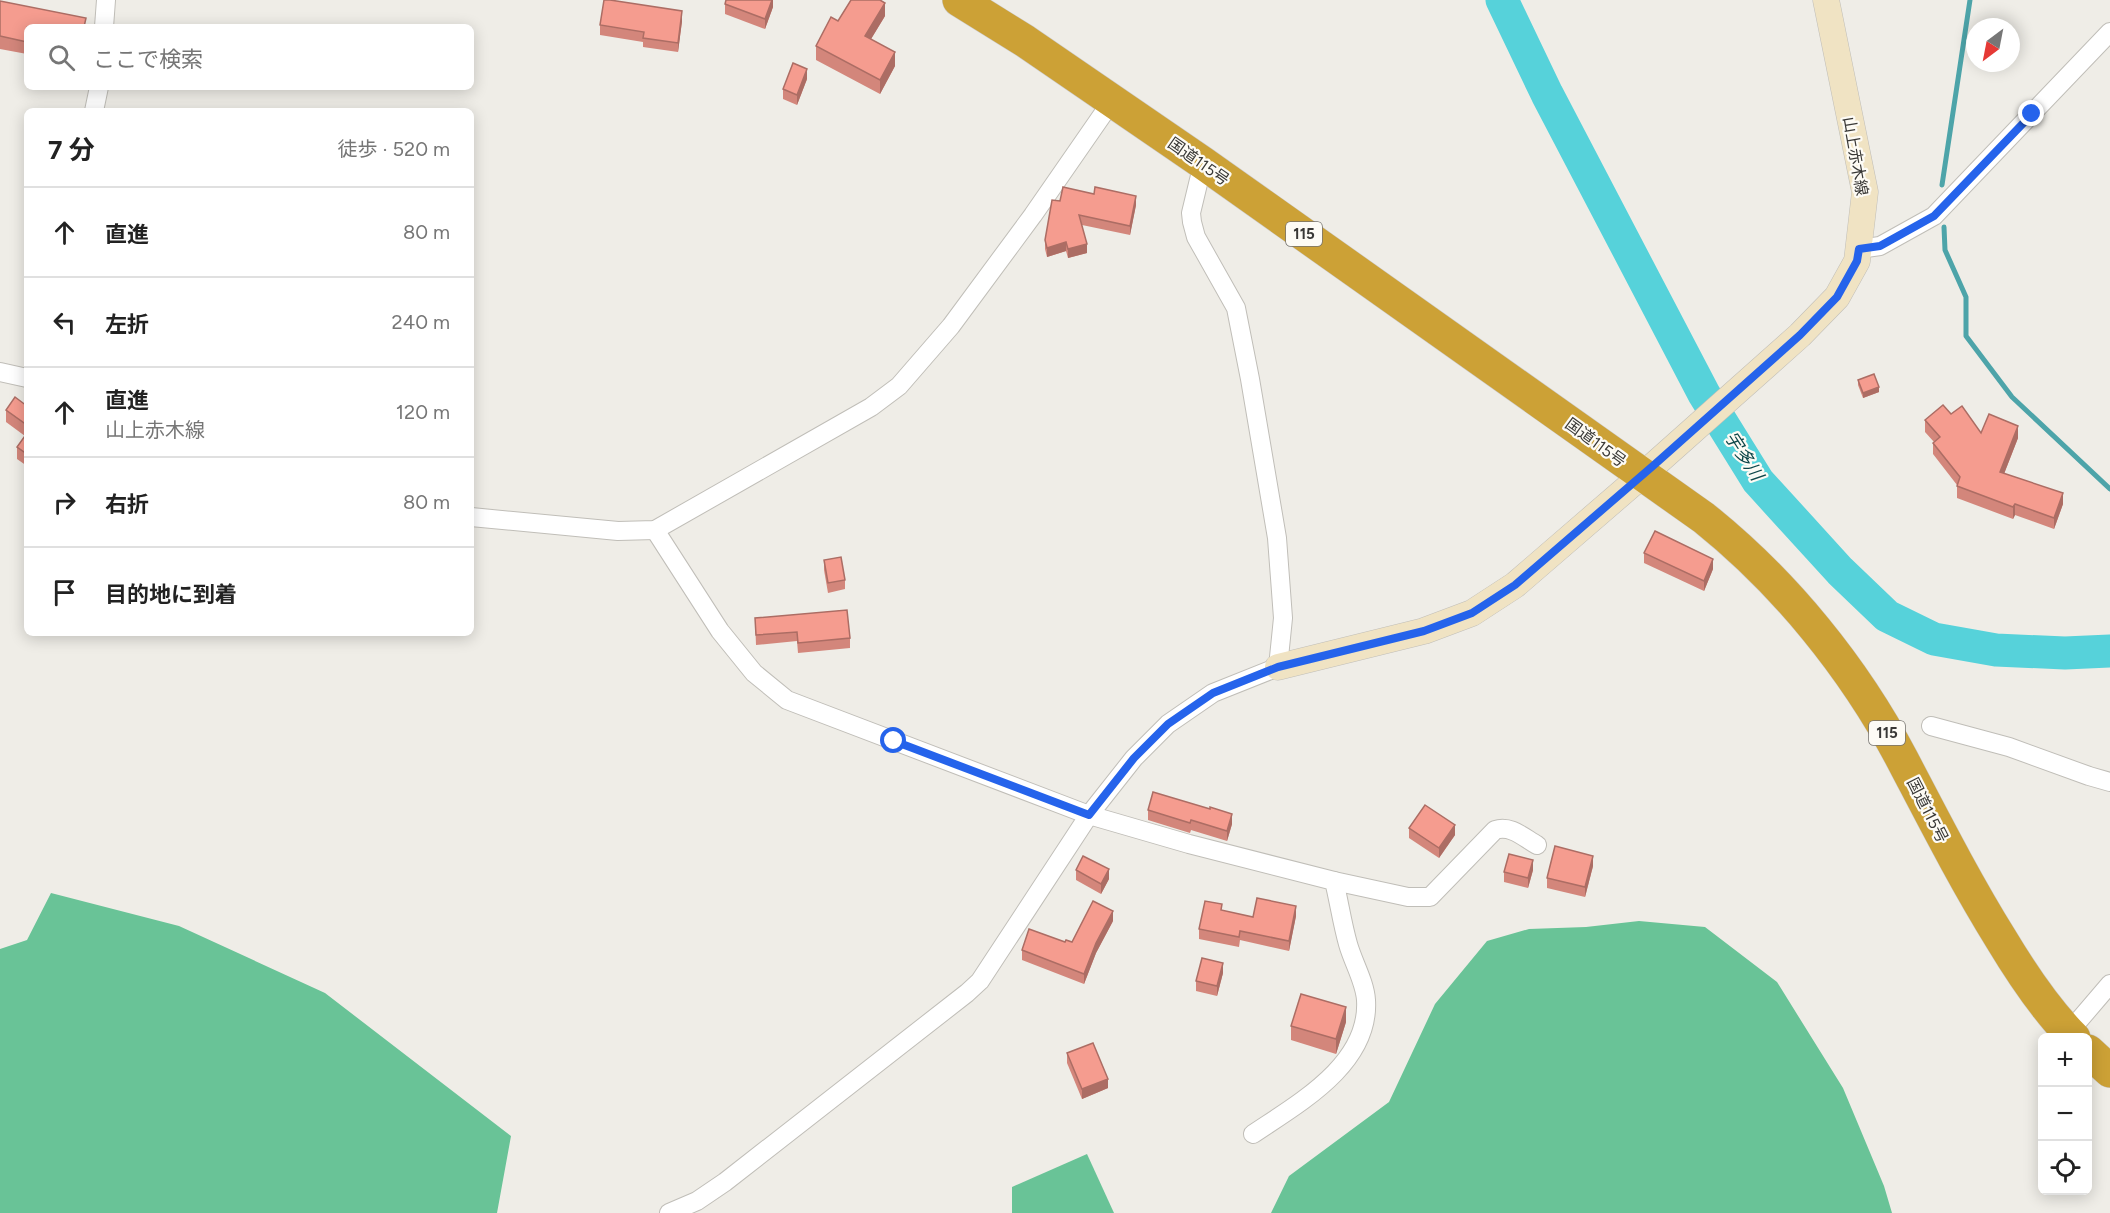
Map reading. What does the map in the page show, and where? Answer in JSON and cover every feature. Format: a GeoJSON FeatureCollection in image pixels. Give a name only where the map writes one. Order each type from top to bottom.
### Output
{"type":"FeatureCollection","features":[{"type":"Feature","properties":{"kind":"highway","name":"国道115号"},"geometry":{"type":"LineString","coordinates":[[959,0],[1025,41],[1648,470],[1736,543],[1819,634],[1864,694],[1901,757],[1977,901],[2016,964],[2071,1033]]}},
{"type":"Feature","properties":{"kind":"highway","name":"国道115号"},"geometry":{"type":"LineString","coordinates":[[2092,1054],[2110,1071]]}},
{"type":"Feature","properties":{"kind":"main road","name":"山上赤木線"},"geometry":{"type":"LineString","coordinates":[[1278,667],[1424,631],[1472,613],[1515,585],[1800,335],[1837,297],[1857,261],[1865,192],[1826,0]]}},
{"type":"Feature","properties":{"kind":"street"},"geometry":{"type":"LineString","coordinates":[[104,24],[106,0]]}},
{"type":"Feature","properties":{"kind":"street"},"geometry":{"type":"LineString","coordinates":[[1859,249],[1880,246],[1934,216],[2110,32]]}},
{"type":"Feature","properties":{"kind":"street"},"geometry":{"type":"LineString","coordinates":[[95,108],[98,90]]}},
{"type":"Feature","properties":{"kind":"street"},"geometry":{"type":"LineString","coordinates":[[474,517],[618,531],[655,530],[871,407],[899,386],[951,326],[1033,215],[1112,101]]}},
{"type":"Feature","properties":{"kind":"street"},"geometry":{"type":"LineString","coordinates":[[669,1213],[697,1201],[725,1182],[980,981],[1089,815],[1134,758],[1168,724],[1213,693],[1278,667],[1282,618],[1277,538],[1246,358],[1236,308],[1196,237],[1192,222],[1191,213],[1203,163]]}},
{"type":"Feature","properties":{"kind":"street"},"geometry":{"type":"LineString","coordinates":[[0,372],[24,377]]}},
{"type":"Feature","properties":{"kind":"street"},"geometry":{"type":"LineString","coordinates":[[655,530],[720,631],[754,673],[787,700],[1089,815],[1189,844],[1334,881],[1408,897],[1430,897],[1495,830],[1503,828],[1512,830],[1537,845]]}},
{"type":"Feature","properties":{"kind":"street"},"geometry":{"type":"LineString","coordinates":[[1931,726],[2009,747],[2110,782]]}},
{"type":"Feature","properties":{"kind":"street"},"geometry":{"type":"LineString","coordinates":[[1253,1134],[1311,1095],[1332,1076],[1356,1045],[1365,1023],[1366,998],[1347,942],[1334,881]]}},
{"type":"Feature","properties":{"kind":"street"},"geometry":{"type":"LineString","coordinates":[[2081,1033],[2110,984]]}},
{"type":"Feature","properties":{"kind":"green space"},"geometry":{"type":"Polygon","coordinates":[[[51,893],[179,926],[325,993],[511,1136],[497,1213],[0,1213],[0,949],[27,940],[51,893]]]}},
{"type":"Feature","properties":{"kind":"green space"},"geometry":{"type":"Polygon","coordinates":[[[1639,921],[1705,927],[1777,982],[1843,1088],[1884,1186],[1892,1213],[1271,1213],[1289,1176],[1389,1102],[1435,1004],[1487,941],[1529,929],[1586,927],[1639,921]]]}},
{"type":"Feature","properties":{"kind":"green space"},"geometry":{"type":"Polygon","coordinates":[[[1087,1154],[1114,1213],[1012,1213],[1012,1187],[1087,1154]]]}},
{"type":"Feature","properties":{"kind":"building"},"geometry":{"type":"Polygon","coordinates":[[[604,0],[682,11],[678,43],[643,38],[644,32],[600,25],[604,0]]]}},
{"type":"Feature","properties":{"kind":"building"},"geometry":{"type":"Polygon","coordinates":[[[726,0],[772,0],[765,19],[725,4],[726,0]]]}},
{"type":"Feature","properties":{"kind":"building"},"geometry":{"type":"Polygon","coordinates":[[[851,0],[880,0],[885,3],[865,36],[895,52],[880,80],[816,46],[831,17],[838,21],[851,0]]]}},
{"type":"Feature","properties":{"kind":"building"},"geometry":{"type":"Polygon","coordinates":[[[0,1],[86,18],[85,24],[24,24],[24,41],[0,36],[0,1]]]}},
{"type":"Feature","properties":{"kind":"building"},"geometry":{"type":"Polygon","coordinates":[[[793,63],[807,69],[797,95],[783,89],[793,63]]]}},
{"type":"Feature","properties":{"kind":"building"},"geometry":{"type":"Polygon","coordinates":[[[1063,187],[1094,194],[1095,187],[1136,196],[1130,226],[1079,215],[1087,244],[1068,249],[1066,242],[1047,248],[1045,240],[1052,200],[1060,201],[1063,187]]]}},
{"type":"Feature","properties":{"kind":"building"},"geometry":{"type":"Polygon","coordinates":[[[1874,374],[1879,387],[1863,393],[1858,380],[1874,374]]]}},
{"type":"Feature","properties":{"kind":"building"},"geometry":{"type":"Polygon","coordinates":[[[15,397],[24,404],[24,423],[6,410],[15,397]]]}},
{"type":"Feature","properties":{"kind":"building"},"geometry":{"type":"Polygon","coordinates":[[[1943,405],[1951,414],[1962,406],[1981,433],[1989,414],[2018,426],[2000,472],[2063,493],[2054,518],[2015,504],[2013,507],[1957,486],[1960,477],[1933,443],[1940,437],[1925,420],[1943,405]]]}},
{"type":"Feature","properties":{"kind":"building"},"geometry":{"type":"Polygon","coordinates":[[[24,437],[24,452],[17,447],[24,437]]]}},
{"type":"Feature","properties":{"kind":"building"},"geometry":{"type":"Polygon","coordinates":[[[1655,531],[1713,559],[1704,581],[1644,553],[1655,531]]]}},
{"type":"Feature","properties":{"kind":"building"},"geometry":{"type":"Polygon","coordinates":[[[841,557],[845,580],[828,583],[824,560],[841,557]]]}},
{"type":"Feature","properties":{"kind":"building"},"geometry":{"type":"Polygon","coordinates":[[[847,610],[850,638],[798,643],[797,632],[756,635],[755,618],[847,610]]]}},
{"type":"Feature","properties":{"kind":"building"},"geometry":{"type":"Polygon","coordinates":[[[1153,792],[1232,814],[1227,831],[1148,810],[1153,792]]]}},
{"type":"Feature","properties":{"kind":"building"},"geometry":{"type":"Polygon","coordinates":[[[1425,805],[1455,825],[1439,848],[1409,828],[1425,805]]]}},
{"type":"Feature","properties":{"kind":"building"},"geometry":{"type":"Polygon","coordinates":[[[1555,846],[1593,856],[1585,887],[1547,878],[1555,846]]]}},
{"type":"Feature","properties":{"kind":"building"},"geometry":{"type":"Polygon","coordinates":[[[1509,854],[1533,860],[1528,878],[1504,872],[1509,854]]]}},
{"type":"Feature","properties":{"kind":"building"},"geometry":{"type":"Polygon","coordinates":[[[1083,856],[1109,869],[1101,884],[1076,870],[1083,856]]]}},
{"type":"Feature","properties":{"kind":"building"},"geometry":{"type":"Polygon","coordinates":[[[1257,898],[1296,906],[1289,941],[1240,931],[1239,937],[1199,929],[1205,901],[1222,904],[1221,910],[1253,917],[1257,898]]]}},
{"type":"Feature","properties":{"kind":"building"},"geometry":{"type":"Polygon","coordinates":[[[1093,901],[1113,911],[1096,943],[1084,974],[1022,950],[1029,929],[1065,942],[1066,940],[1072,942],[1093,901]]]}},
{"type":"Feature","properties":{"kind":"building"},"geometry":{"type":"Polygon","coordinates":[[[1202,958],[1223,963],[1217,986],[1196,981],[1202,958]]]}},
{"type":"Feature","properties":{"kind":"building"},"geometry":{"type":"Polygon","coordinates":[[[1301,994],[1346,1007],[1336,1039],[1291,1026],[1301,994]]]}},
{"type":"Feature","properties":{"kind":"building"},"geometry":{"type":"Polygon","coordinates":[[[1093,1043],[1108,1079],[1082,1089],[1067,1053],[1093,1043]]]}},
{"type":"Feature","properties":{"kind":"waterway","name":"宇多川"},"geometry":{"type":"LineString","coordinates":[[1502,0],[1547,94],[1704,394],[1758,481],[1840,571],[1887,616],[1934,639],[1996,650],[2065,653],[2110,651]]}},
{"type":"Feature","properties":{"kind":"waterway"},"geometry":{"type":"LineString","coordinates":[[1942,185],[1970,0]]}},
{"type":"Feature","properties":{"kind":"waterway"},"geometry":{"type":"LineString","coordinates":[[1944,227],[1945,250],[1966,297],[1966,336],[2012,397],[2110,489]]}},
{"type":"Feature","properties":{"kind":"route"},"geometry":{"type":"LineString","coordinates":[[894,741],[1089,815],[1134,758],[1168,724],[1213,693],[1278,667],[1424,631],[1472,613],[1515,585],[1800,335],[1837,297],[1857,261],[1859,249],[1880,246],[1934,216],[2032,114]]}}]}
